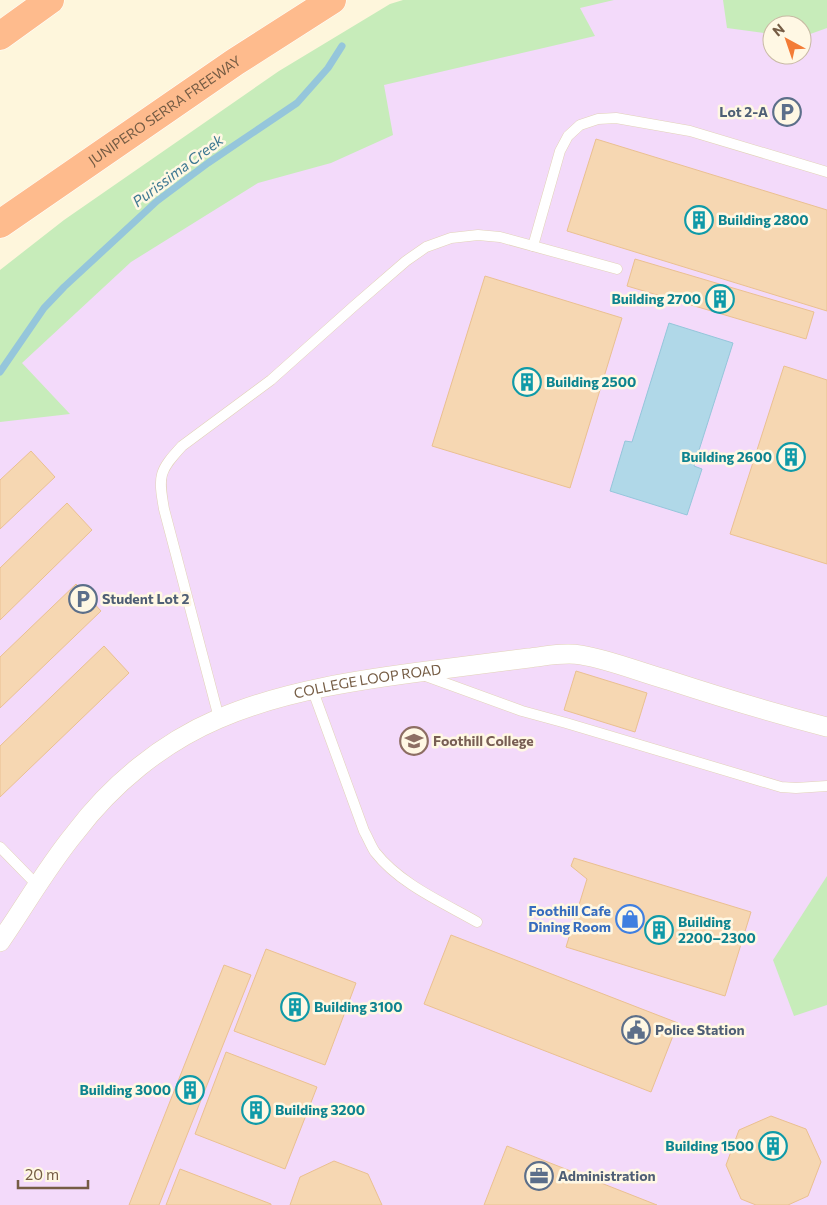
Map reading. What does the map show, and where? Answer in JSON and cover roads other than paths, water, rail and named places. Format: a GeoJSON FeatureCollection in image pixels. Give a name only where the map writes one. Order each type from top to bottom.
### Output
{"type":"FeatureCollection","features":[{"type":"Feature","properties":{"kind":"highway"},"geometry":{"type":"LineString","coordinates":[[0,36],[50,0]]}},
{"type":"Feature","properties":{"kind":"highway","name":"JUNIPERO SERRA FREEWAY"},"geometry":{"type":"LineString","coordinates":[[0,224],[235,62],[332,0]]}},
{"type":"Feature","properties":{"kind":"street","name":"COLLEGE LOOP ROAD"},"geometry":{"type":"LineString","coordinates":[[0,942],[76,831],[129,774],[175,742],[220,718],[276,699],[416,673],[554,655],[578,654],[827,727]]}},
{"type":"Feature","properties":{"kind":"lane"},"geometry":{"type":"LineString","coordinates":[[533,246],[560,151],[568,136],[580,125],[598,119],[616,118],[690,131],[827,172]]}},
{"type":"Feature","properties":{"kind":"lane"},"geometry":{"type":"LineString","coordinates":[[220,718],[164,509],[160,486],[165,465],[182,446],[271,380],[406,261],[426,247],[451,238],[478,235],[500,237],[617,270]]}},
{"type":"Feature","properties":{"kind":"lane"},"geometry":{"type":"LineString","coordinates":[[416,673],[522,711],[576,725],[781,787],[827,786]]}},
{"type":"Feature","properties":{"kind":"lane"},"geometry":{"type":"LineString","coordinates":[[312,691],[364,832],[375,851],[392,869],[410,883],[477,922]]}},
{"type":"Feature","properties":{"kind":"lane"},"geometry":{"type":"LineString","coordinates":[[0,848],[38,885]]}},
{"type":"Feature","properties":{"kind":"water"},"geometry":{"type":"Polygon","coordinates":[[[669,323],[733,343],[694,466],[702,469],[687,515],[610,491],[625,441],[632,442],[669,323]]]}},
{"type":"Feature","properties":{"kind":"waterway","name":"Purissima Creek"},"geometry":{"type":"LineString","coordinates":[[0,372],[44,308],[64,287],[157,201],[208,163],[297,103],[328,68],[342,46]]}},
{"type":"Feature","properties":{"kind":"place","name":"Lot 2-A"},"geometry":{"type":"Point","coordinates":[787,112]}},
{"type":"Feature","properties":{"kind":"place","name":"Building 2800"},"geometry":{"type":"Point","coordinates":[699,220]}},
{"type":"Feature","properties":{"kind":"place","name":"Building 2700"},"geometry":{"type":"Point","coordinates":[720,299]}},
{"type":"Feature","properties":{"kind":"place","name":"Building 2500"},"geometry":{"type":"Point","coordinates":[527,382]}},
{"type":"Feature","properties":{"kind":"place","name":"Building 2600"},"geometry":{"type":"Point","coordinates":[791,457]}},
{"type":"Feature","properties":{"kind":"place","name":"Student Lot 2"},"geometry":{"type":"Point","coordinates":[83,599]}},
{"type":"Feature","properties":{"kind":"place","name":"Foothill College"},"geometry":{"type":"Point","coordinates":[414,741]}},
{"type":"Feature","properties":{"kind":"place","name":"Foothill Cafe Dining Room"},"geometry":{"type":"Point","coordinates":[630,919]}},
{"type":"Feature","properties":{"kind":"place","name":"Building 2200–2300"},"geometry":{"type":"Point","coordinates":[659,930]}},
{"type":"Feature","properties":{"kind":"place","name":"Building 3100"},"geometry":{"type":"Point","coordinates":[295,1007]}},
{"type":"Feature","properties":{"kind":"place","name":"Police Station"},"geometry":{"type":"Point","coordinates":[636,1030]}},
{"type":"Feature","properties":{"kind":"place","name":"Building 3000"},"geometry":{"type":"Point","coordinates":[190,1090]}},
{"type":"Feature","properties":{"kind":"place","name":"Building 3200"},"geometry":{"type":"Point","coordinates":[256,1110]}},
{"type":"Feature","properties":{"kind":"place","name":"Building 1500"},"geometry":{"type":"Point","coordinates":[773,1146]}},
{"type":"Feature","properties":{"kind":"place","name":"Administration"},"geometry":{"type":"Point","coordinates":[539,1176]}}]}
